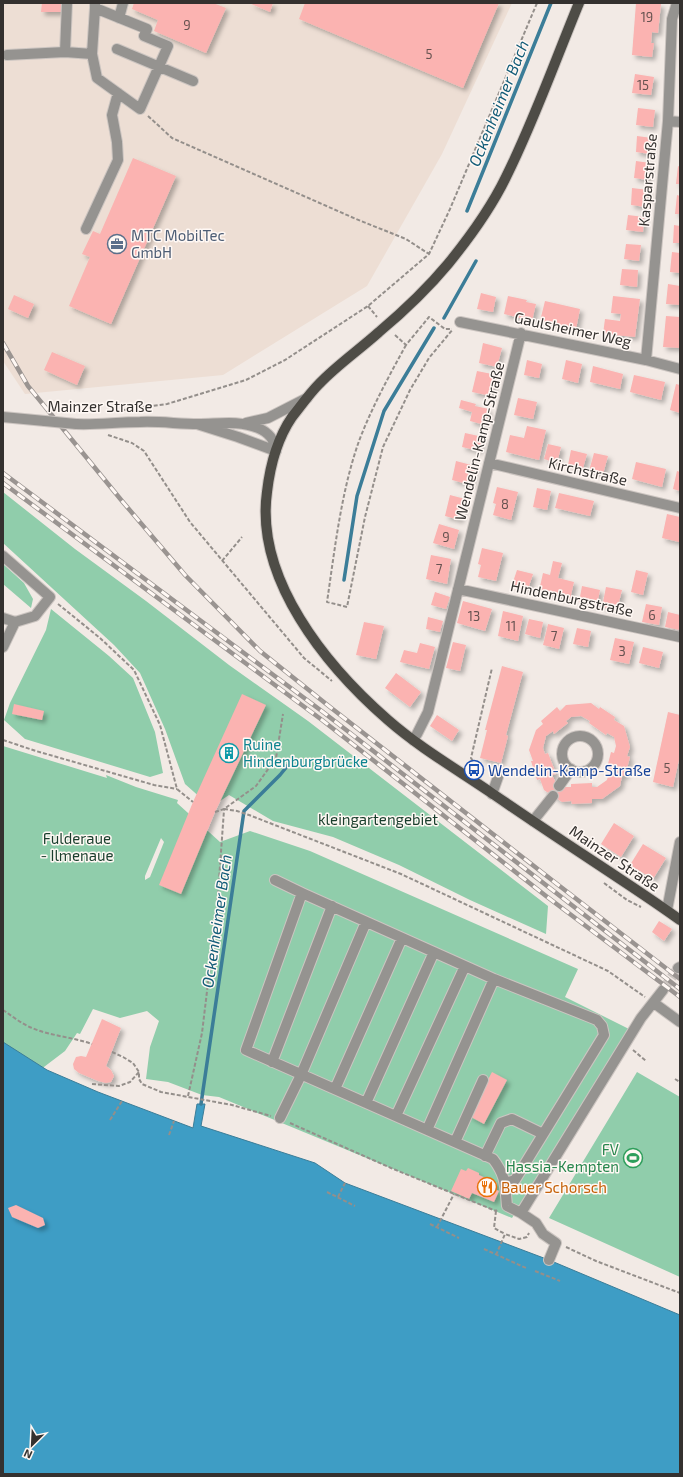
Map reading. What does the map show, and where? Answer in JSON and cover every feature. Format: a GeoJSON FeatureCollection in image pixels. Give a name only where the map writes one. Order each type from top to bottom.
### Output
{"type":"FeatureCollection","features":[{"type":"Feature","properties":{"kind":"main road"},"geometry":{"type":"LineString","coordinates":[[276,451],[290,420],[307,398],[334,370],[378,334],[423,291],[448,264],[473,232],[490,206],[509,172],[579,3]]}},
{"type":"Feature","properties":{"kind":"main road","name":"Mainzer Straße"},"geometry":{"type":"LineString","coordinates":[[276,451],[265,503],[268,544],[282,584],[301,619],[339,671],[389,721],[413,740],[680,920]]}},
{"type":"Feature","properties":{"kind":"street"},"geometry":{"type":"LineString","coordinates":[[65,52],[67,3]]}},
{"type":"Feature","properties":{"kind":"street"},"geometry":{"type":"LineString","coordinates":[[119,18],[123,3]]}},
{"type":"Feature","properties":{"kind":"street","name":"Kasparstraße"},"geometry":{"type":"LineString","coordinates":[[646,360],[668,121],[672,19],[678,3]]}},
{"type":"Feature","properties":{"kind":"street"},"geometry":{"type":"LineString","coordinates":[[95,5],[119,18],[147,29],[144,36],[168,46],[140,109],[97,78],[92,54],[95,5]]}},
{"type":"Feature","properties":{"kind":"street"},"geometry":{"type":"LineString","coordinates":[[117,49],[193,81]]}},
{"type":"Feature","properties":{"kind":"street"},"geometry":{"type":"LineString","coordinates":[[8,55],[65,52],[92,54]]}},
{"type":"Feature","properties":{"kind":"street"},"geometry":{"type":"LineString","coordinates":[[86,229],[118,160],[117,142],[112,116],[118,93]]}},
{"type":"Feature","properties":{"kind":"street"},"geometry":{"type":"LineString","coordinates":[[668,121],[680,122]]}},
{"type":"Feature","properties":{"kind":"street","name":"Gaulsheimer Weg"},"geometry":{"type":"LineString","coordinates":[[457,326],[521,333],[646,360],[680,369]]}},
{"type":"Feature","properties":{"kind":"street","name":"Wendelin-Kamp-Straße"},"geometry":{"type":"LineString","coordinates":[[413,740],[418,734],[428,712],[521,333]]}},
{"type":"Feature","properties":{"kind":"street"},"geometry":{"type":"LineString","coordinates":[[244,424],[268,418],[307,398]]}},
{"type":"Feature","properties":{"kind":"street","name":"Mainzer Straße"},"geometry":{"type":"LineString","coordinates":[[3,417],[94,425],[145,422],[244,424],[259,428],[270,435],[276,445],[276,451],[197,424]]}},
{"type":"Feature","properties":{"kind":"street","name":"Kirchstraße"},"geometry":{"type":"LineString","coordinates":[[489,463],[680,508]]}},
{"type":"Feature","properties":{"kind":"street"},"geometry":{"type":"LineString","coordinates":[[3,556],[50,597],[35,616],[15,622],[3,618]]}},
{"type":"Feature","properties":{"kind":"street","name":"Hindenburgstraße"},"geometry":{"type":"LineString","coordinates":[[458,588],[680,637]]}},
{"type":"Feature","properties":{"kind":"street"},"geometry":{"type":"LineString","coordinates":[[3,647],[15,622]]}},
{"type":"Feature","properties":{"kind":"street"},"geometry":{"type":"LineString","coordinates":[[559,786],[571,769]]}},
{"type":"Feature","properties":{"kind":"street"},"geometry":{"type":"LineString","coordinates":[[492,794],[498,777]]}},
{"type":"Feature","properties":{"kind":"street"},"geometry":{"type":"LineString","coordinates":[[533,822],[553,796]]}},
{"type":"Feature","properties":{"kind":"street"},"geometry":{"type":"LineString","coordinates":[[667,910],[680,842]]}},
{"type":"Feature","properties":{"kind":"street"},"geometry":{"type":"LineString","coordinates":[[275,880],[494,979],[597,1020],[602,1026],[604,1035],[543,1134],[514,1180],[505,1183]]}},
{"type":"Feature","properties":{"kind":"street"},"geometry":{"type":"LineString","coordinates":[[302,893],[246,1050],[493,1159],[501,1171],[505,1183],[507,1206],[522,1213],[536,1223],[543,1234],[556,1243],[549,1260]]}},
{"type":"Feature","properties":{"kind":"street"},"geometry":{"type":"LineString","coordinates":[[272,1062],[332,906]]}},
{"type":"Feature","properties":{"kind":"street"},"geometry":{"type":"LineString","coordinates":[[280,1118],[301,1075],[366,922]]}},
{"type":"Feature","properties":{"kind":"street"},"geometry":{"type":"LineString","coordinates":[[335,1089],[402,938]]}},
{"type":"Feature","properties":{"kind":"street"},"geometry":{"type":"LineString","coordinates":[[366,1103],[434,952]]}},
{"type":"Feature","properties":{"kind":"street"},"geometry":{"type":"LineString","coordinates":[[396,1116],[465,966]]}},
{"type":"Feature","properties":{"kind":"street"},"geometry":{"type":"LineString","coordinates":[[427,1130],[494,979]]}},
{"type":"Feature","properties":{"kind":"street"},"geometry":{"type":"LineString","coordinates":[[522,1213],[641,1018],[663,990]]}},
{"type":"Feature","properties":{"kind":"street"},"geometry":{"type":"LineString","coordinates":[[654,1003],[680,1022]]}},
{"type":"Feature","properties":{"kind":"street"},"geometry":{"type":"LineString","coordinates":[[455,1142],[483,1080]]}},
{"type":"Feature","properties":{"kind":"street"},"geometry":{"type":"LineString","coordinates":[[485,1156],[501,1123],[512,1119],[543,1134]]}},
{"type":"Feature","properties":{"kind":"path"},"geometry":{"type":"LineString","coordinates":[[124,410],[167,404],[246,380],[285,360],[368,306],[429,254],[450,210],[537,3]]}},
{"type":"Feature","properties":{"kind":"path"},"geometry":{"type":"LineString","coordinates":[[140,109],[172,138],[356,219],[406,239],[429,254]]}},
{"type":"Feature","properties":{"kind":"path"},"geometry":{"type":"LineString","coordinates":[[368,306],[377,317]]}},
{"type":"Feature","properties":{"kind":"path"},"geometry":{"type":"LineString","coordinates":[[445,329],[429,316],[406,345],[382,389],[359,441],[343,496],[326,602],[347,606],[365,517],[383,447],[410,390],[429,358],[457,326]]}},
{"type":"Feature","properties":{"kind":"path"},"geometry":{"type":"LineString","coordinates":[[395,335],[406,345]]}},
{"type":"Feature","properties":{"kind":"path"},"geometry":{"type":"LineString","coordinates":[[222,561],[242,536]]}},
{"type":"Feature","properties":{"kind":"path"},"geometry":{"type":"LineString","coordinates":[[50,597],[100,638],[134,670],[160,725],[177,789]]}},
{"type":"Feature","properties":{"kind":"path"},"geometry":{"type":"LineString","coordinates":[[480,772],[470,758],[492,668]]}},
{"type":"Feature","properties":{"kind":"path"},"geometry":{"type":"LineString","coordinates":[[215,812],[224,809],[256,786],[276,758],[283,714]]}},
{"type":"Feature","properties":{"kind":"path"},"geometry":{"type":"LineString","coordinates":[[3,740],[154,785],[177,789],[193,802]]}},
{"type":"Feature","properties":{"kind":"path"},"geometry":{"type":"LineString","coordinates":[[224,809],[237,811],[401,874],[608,971],[654,1003]]}},
{"type":"Feature","properties":{"kind":"path"},"geometry":{"type":"LineString","coordinates":[[188,1096],[203,1025],[217,908],[224,809]]}},
{"type":"Feature","properties":{"kind":"path"},"geometry":{"type":"LineString","coordinates":[[3,1010],[31,1028],[47,1033],[75,1038],[92,1044]]}},
{"type":"Feature","properties":{"kind":"path"},"geometry":{"type":"LineString","coordinates":[[625,1044],[646,1061]]}},
{"type":"Feature","properties":{"kind":"path"},"geometry":{"type":"LineString","coordinates":[[112,1052],[133,1063],[139,1072],[139,1079],[142,1084],[161,1092],[232,1105],[280,1118],[391,1168],[496,1211],[494,1228],[505,1234],[520,1240],[527,1237],[536,1223]]}},
{"type":"Feature","properties":{"kind":"path"},"geometry":{"type":"LineString","coordinates":[[92,1084],[120,1086],[130,1082],[139,1072]]}},
{"type":"Feature","properties":{"kind":"path"},"geometry":{"type":"LineString","coordinates":[[675,1079],[680,1082]]}},
{"type":"Feature","properties":{"kind":"path"},"geometry":{"type":"LineString","coordinates":[[110,1120],[122,1101]]}},
{"type":"Feature","properties":{"kind":"path"},"geometry":{"type":"LineString","coordinates":[[169,1135],[174,1121]]}},
{"type":"Feature","properties":{"kind":"path"},"geometry":{"type":"LineString","coordinates":[[338,1197],[345,1183]]}},
{"type":"Feature","properties":{"kind":"path"},"geometry":{"type":"LineString","coordinates":[[327,1192],[355,1206]]}},
{"type":"Feature","properties":{"kind":"path"},"geometry":{"type":"LineString","coordinates":[[437,1227],[454,1194]]}},
{"type":"Feature","properties":{"kind":"path"},"geometry":{"type":"LineString","coordinates":[[430,1224],[459,1238]]}},
{"type":"Feature","properties":{"kind":"path"},"geometry":{"type":"LineString","coordinates":[[496,1254],[505,1234]]}},
{"type":"Feature","properties":{"kind":"path"},"geometry":{"type":"LineString","coordinates":[[556,1243],[596,1261],[680,1293]]}},
{"type":"Feature","properties":{"kind":"path"},"geometry":{"type":"LineString","coordinates":[[484,1249],[526,1268]]}},
{"type":"Feature","properties":{"kind":"path"},"geometry":{"type":"LineString","coordinates":[[535,1271],[560,1280]]}},
{"type":"Feature","properties":{"kind":"shaded area"},"geometry":{"type":"Polygon","coordinates":[[[3,3],[512,3],[442,154],[367,286],[223,375],[25,394],[3,361],[3,3]]]}},
{"type":"Feature","properties":{"kind":"green space","name":"kleingartengebiet"},"geometry":{"type":"Polygon","coordinates":[[[3,492],[75,549],[229,665],[308,721],[548,906],[546,934],[470,900],[399,865],[333,837],[273,821],[229,795],[211,807],[185,784],[165,729],[140,673],[114,645],[3,543],[3,492]]]}},
{"type":"Feature","properties":{"kind":"green space"},"geometry":{"type":"Polygon","coordinates":[[[3,564],[24,583],[33,599],[31,608],[3,584],[3,564]]]}},
{"type":"Feature","properties":{"kind":"green space"},"geometry":{"type":"Polygon","coordinates":[[[51,609],[109,656],[133,678],[155,732],[163,773],[150,777],[25,739],[4,720],[10,703],[46,630],[51,609]]]}},
{"type":"Feature","properties":{"kind":"green space","name":"Fulderaue - Ilmenaue"},"geometry":{"type":"Polygon","coordinates":[[[3,746],[107,778],[106,775],[136,787],[178,800],[177,803],[220,842],[250,831],[310,851],[578,969],[565,997],[629,1029],[512,1218],[219,1097],[202,1095],[168,1082],[146,1079],[150,1047],[159,1021],[147,1011],[120,1018],[93,1009],[80,1034],[77,1033],[65,1051],[40,1070],[3,1203],[3,746]],[[161,838],[145,876],[145,880],[150,877],[164,842],[161,838]]]}},
{"type":"Feature","properties":{"kind":"green space","name":"FV Hassia-Kempten"},"geometry":{"type":"Polygon","coordinates":[[[637,1072],[680,1097],[680,1277],[549,1218],[637,1072]]]}},
{"type":"Feature","properties":{"kind":"water"},"geometry":{"type":"Polygon","coordinates":[[[3,1042],[47,1070],[98,1092],[193,1128],[197,1104],[205,1104],[201,1126],[315,1163],[345,1183],[549,1260],[680,1315],[680,1474],[3,1474],[3,1042]]]}},
{"type":"Feature","properties":{"kind":"building"},"geometry":{"type":"Polygon","coordinates":[[[42,3],[63,3],[63,12],[41,12],[42,3]]]}},
{"type":"Feature","properties":{"kind":"building"},"geometry":{"type":"Polygon","coordinates":[[[134,3],[213,3],[226,8],[206,53],[154,31],[158,20],[132,9],[134,3]]]}},
{"type":"Feature","properties":{"kind":"building"},"geometry":{"type":"Polygon","coordinates":[[[249,3],[273,3],[270,12],[249,3]]]}},
{"type":"Feature","properties":{"kind":"building"},"geometry":{"type":"Polygon","coordinates":[[[305,3],[499,3],[463,88],[299,19],[305,3]]]}},
{"type":"Feature","properties":{"kind":"building"},"geometry":{"type":"Polygon","coordinates":[[[636,3],[661,4],[658,33],[652,32],[651,43],[654,43],[652,57],[632,55],[636,3]]]}},
{"type":"Feature","properties":{"kind":"building"},"geometry":{"type":"Polygon","coordinates":[[[635,74],[654,77],[651,95],[632,93],[635,74]]]}},
{"type":"Feature","properties":{"kind":"building"},"geometry":{"type":"Polygon","coordinates":[[[638,108],[655,110],[653,127],[636,125],[638,108]]]}},
{"type":"Feature","properties":{"kind":"building"},"geometry":{"type":"Polygon","coordinates":[[[637,136],[652,138],[650,154],[636,152],[637,136]]]}},
{"type":"Feature","properties":{"kind":"building","name":"MTC MobilTec GmbH"},"geometry":{"type":"Polygon","coordinates":[[[133,158],[176,176],[111,324],[69,306],[90,257],[82,254],[93,231],[100,234],[133,158]]]}},
{"type":"Feature","properties":{"kind":"building"},"geometry":{"type":"Polygon","coordinates":[[[636,161],[650,163],[648,180],[634,178],[636,161]]]}},
{"type":"Feature","properties":{"kind":"building"},"geometry":{"type":"Polygon","coordinates":[[[678,166],[680,167],[680,184],[676,184],[678,166]]]}},
{"type":"Feature","properties":{"kind":"building"},"geometry":{"type":"Polygon","coordinates":[[[632,188],[648,190],[646,207],[631,205],[632,188]]]}},
{"type":"Feature","properties":{"kind":"building"},"geometry":{"type":"Polygon","coordinates":[[[677,195],[680,196],[680,214],[675,214],[677,195]]]}},
{"type":"Feature","properties":{"kind":"building"},"geometry":{"type":"Polygon","coordinates":[[[628,215],[644,217],[643,232],[626,230],[628,215]]]}},
{"type":"Feature","properties":{"kind":"building"},"geometry":{"type":"Polygon","coordinates":[[[674,225],[680,226],[680,243],[673,243],[674,225]]]}},
{"type":"Feature","properties":{"kind":"building"},"geometry":{"type":"Polygon","coordinates":[[[626,244],[641,245],[639,261],[624,259],[626,244]]]}},
{"type":"Feature","properties":{"kind":"building"},"geometry":{"type":"Polygon","coordinates":[[[672,252],[680,253],[680,273],[670,272],[672,252]]]}},
{"type":"Feature","properties":{"kind":"building"},"geometry":{"type":"Polygon","coordinates":[[[622,269],[638,270],[637,287],[620,285],[622,269]]]}},
{"type":"Feature","properties":{"kind":"building"},"geometry":{"type":"Polygon","coordinates":[[[668,284],[680,286],[680,305],[666,304],[668,284]]]}},
{"type":"Feature","properties":{"kind":"building"},"geometry":{"type":"Polygon","coordinates":[[[481,293],[496,297],[493,312],[477,309],[481,293]]]}},
{"type":"Feature","properties":{"kind":"building"},"geometry":{"type":"Polygon","coordinates":[[[14,295],[34,304],[28,318],[8,309],[14,295]]]}},
{"type":"Feature","properties":{"kind":"building"},"geometry":{"type":"Polygon","coordinates":[[[508,296],[527,300],[526,302],[536,304],[532,321],[504,314],[508,296]]]}},
{"type":"Feature","properties":{"kind":"building"},"geometry":{"type":"Polygon","coordinates":[[[613,296],[640,299],[635,337],[603,334],[605,319],[620,321],[621,314],[611,313],[613,296]]]}},
{"type":"Feature","properties":{"kind":"building"},"geometry":{"type":"Polygon","coordinates":[[[545,301],[580,309],[576,329],[540,321],[545,301]]]}},
{"type":"Feature","properties":{"kind":"building"},"geometry":{"type":"Polygon","coordinates":[[[666,316],[680,317],[680,348],[663,347],[666,316]]]}},
{"type":"Feature","properties":{"kind":"building"},"geometry":{"type":"Polygon","coordinates":[[[483,343],[502,348],[497,367],[479,363],[483,343]]]}},
{"type":"Feature","properties":{"kind":"building"},"geometry":{"type":"Polygon","coordinates":[[[52,352],[85,366],[77,385],[44,370],[52,352]]]}},
{"type":"Feature","properties":{"kind":"building"},"geometry":{"type":"Polygon","coordinates":[[[527,360],[542,364],[539,378],[524,375],[527,360]]]}},
{"type":"Feature","properties":{"kind":"building"},"geometry":{"type":"Polygon","coordinates":[[[566,360],[582,364],[578,383],[562,379],[566,360]]]}},
{"type":"Feature","properties":{"kind":"building"},"geometry":{"type":"Polygon","coordinates":[[[593,366],[623,374],[620,389],[590,382],[593,366]]]}},
{"type":"Feature","properties":{"kind":"building"},"geometry":{"type":"Polygon","coordinates":[[[477,371],[497,375],[491,396],[472,392],[477,371]]]}},
{"type":"Feature","properties":{"kind":"building"},"geometry":{"type":"Polygon","coordinates":[[[634,375],[665,382],[661,400],[630,392],[634,375]]]}},
{"type":"Feature","properties":{"kind":"building"},"geometry":{"type":"Polygon","coordinates":[[[676,384],[680,385],[680,413],[670,410],[676,384]]]}},
{"type":"Feature","properties":{"kind":"building"},"geometry":{"type":"Polygon","coordinates":[[[518,398],[537,402],[533,419],[514,415],[518,398]]]}},
{"type":"Feature","properties":{"kind":"building"},"geometry":{"type":"Polygon","coordinates":[[[461,400],[476,404],[475,406],[489,409],[485,425],[470,421],[472,412],[459,408],[461,400]]]}},
{"type":"Feature","properties":{"kind":"building"},"geometry":{"type":"Polygon","coordinates":[[[527,426],[546,430],[539,460],[506,452],[510,435],[524,438],[527,426]]]}},
{"type":"Feature","properties":{"kind":"building"},"geometry":{"type":"Polygon","coordinates":[[[465,433],[483,437],[479,451],[462,447],[465,433]]]}},
{"type":"Feature","properties":{"kind":"building"},"geometry":{"type":"Polygon","coordinates":[[[548,444],[561,447],[557,463],[544,459],[548,444]]]}},
{"type":"Feature","properties":{"kind":"building"},"geometry":{"type":"Polygon","coordinates":[[[571,450],[587,454],[583,468],[568,465],[571,450]]]}},
{"type":"Feature","properties":{"kind":"building"},"geometry":{"type":"Polygon","coordinates":[[[594,453],[608,456],[603,474],[589,471],[594,453]]]}},
{"type":"Feature","properties":{"kind":"building"},"geometry":{"type":"Polygon","coordinates":[[[456,461],[475,466],[471,485],[452,480],[456,461]]]}},
{"type":"Feature","properties":{"kind":"building"},"geometry":{"type":"Polygon","coordinates":[[[636,462],[666,469],[662,487],[632,479],[636,462]]]}},
{"type":"Feature","properties":{"kind":"building"},"geometry":{"type":"Polygon","coordinates":[[[677,471],[680,472],[680,491],[673,489],[677,471]]]}},
{"type":"Feature","properties":{"kind":"building"},"geometry":{"type":"Polygon","coordinates":[[[497,487],[518,492],[511,520],[493,515],[496,504],[493,503],[497,487]]]}},
{"type":"Feature","properties":{"kind":"building"},"geometry":{"type":"Polygon","coordinates":[[[537,488],[551,491],[547,510],[533,507],[537,488]]]}},
{"type":"Feature","properties":{"kind":"building"},"geometry":{"type":"Polygon","coordinates":[[[559,493],[594,501],[590,516],[555,508],[559,493]]]}},
{"type":"Feature","properties":{"kind":"building"},"geometry":{"type":"Polygon","coordinates":[[[450,495],[465,499],[460,520],[445,516],[450,495]]]}},
{"type":"Feature","properties":{"kind":"building"},"geometry":{"type":"Polygon","coordinates":[[[667,514],[680,517],[679,542],[662,538],[667,514]]]}},
{"type":"Feature","properties":{"kind":"building"},"geometry":{"type":"Polygon","coordinates":[[[439,524],[459,530],[454,549],[433,543],[439,524]]]}},
{"type":"Feature","properties":{"kind":"building"},"geometry":{"type":"Polygon","coordinates":[[[482,548],[503,553],[496,581],[478,577],[481,565],[478,564],[482,548]]]}},
{"type":"Feature","properties":{"kind":"building"},"geometry":{"type":"Polygon","coordinates":[[[431,555],[451,559],[447,584],[426,579],[431,555]]]}},
{"type":"Feature","properties":{"kind":"building"},"geometry":{"type":"Polygon","coordinates":[[[553,561],[562,563],[558,578],[574,582],[570,599],[539,591],[543,573],[550,575],[553,561]]]}},
{"type":"Feature","properties":{"kind":"building"},"geometry":{"type":"Polygon","coordinates":[[[517,570],[533,574],[528,589],[512,585],[517,570]]]}},
{"type":"Feature","properties":{"kind":"building"},"geometry":{"type":"Polygon","coordinates":[[[636,570],[648,573],[643,595],[631,592],[636,570]]]}},
{"type":"Feature","properties":{"kind":"building"},"geometry":{"type":"Polygon","coordinates":[[[582,586],[600,590],[597,605],[579,602],[582,586]]]}},
{"type":"Feature","properties":{"kind":"building"},"geometry":{"type":"Polygon","coordinates":[[[606,587],[622,590],[617,610],[602,607],[606,587]]]}},
{"type":"Feature","properties":{"kind":"building"},"geometry":{"type":"Polygon","coordinates":[[[435,592],[450,597],[446,609],[431,605],[435,592]]]}},
{"type":"Feature","properties":{"kind":"building"},"geometry":{"type":"Polygon","coordinates":[[[463,601],[492,609],[485,631],[457,623],[463,601]]]}},
{"type":"Feature","properties":{"kind":"building"},"geometry":{"type":"Polygon","coordinates":[[[646,604],[662,607],[659,625],[642,622],[646,604]]]}},
{"type":"Feature","properties":{"kind":"building"},"geometry":{"type":"Polygon","coordinates":[[[503,611],[523,616],[518,641],[498,636],[503,611]]]}},
{"type":"Feature","properties":{"kind":"building"},"geometry":{"type":"Polygon","coordinates":[[[668,612],[680,615],[680,630],[665,627],[668,612]]]}},
{"type":"Feature","properties":{"kind":"building"},"geometry":{"type":"Polygon","coordinates":[[[428,617],[443,621],[440,632],[426,629],[428,617]]]}},
{"type":"Feature","properties":{"kind":"building"},"geometry":{"type":"Polygon","coordinates":[[[529,619],[543,622],[540,638],[525,634],[529,619]]]}},
{"type":"Feature","properties":{"kind":"building"},"geometry":{"type":"Polygon","coordinates":[[[364,622],[384,626],[376,659],[356,655],[364,622]]]}},
{"type":"Feature","properties":{"kind":"building"},"geometry":{"type":"Polygon","coordinates":[[[548,624],[564,628],[559,649],[543,645],[548,624]]]}},
{"type":"Feature","properties":{"kind":"building"},"geometry":{"type":"Polygon","coordinates":[[[577,628],[591,631],[588,647],[573,644],[577,628]]]}},
{"type":"Feature","properties":{"kind":"building"},"geometry":{"type":"Polygon","coordinates":[[[615,638],[634,642],[629,664],[610,660],[615,638]]]}},
{"type":"Feature","properties":{"kind":"building"},"geometry":{"type":"Polygon","coordinates":[[[453,642],[466,645],[460,671],[446,668],[453,642]]]}},
{"type":"Feature","properties":{"kind":"building"},"geometry":{"type":"Polygon","coordinates":[[[420,643],[435,647],[429,669],[400,662],[404,650],[417,653],[420,643]]]}},
{"type":"Feature","properties":{"kind":"building"},"geometry":{"type":"Polygon","coordinates":[[[643,647],[663,652],[659,668],[639,663],[643,647]]]}},
{"type":"Feature","properties":{"kind":"building"},"geometry":{"type":"Polygon","coordinates":[[[502,666],[523,672],[506,735],[508,736],[501,763],[480,758],[487,730],[485,730],[502,666]]]}},
{"type":"Feature","properties":{"kind":"building"},"geometry":{"type":"Polygon","coordinates":[[[396,673],[421,692],[410,707],[385,688],[396,673]]]}},
{"type":"Feature","properties":{"kind":"building","name":"Ruine Hindenburgbrücke"},"geometry":{"type":"Polygon","coordinates":[[[242,694],[266,705],[215,812],[181,894],[159,885],[193,802],[242,694]]]}},
{"type":"Feature","properties":{"kind":"building"},"geometry":{"type":"Polygon","coordinates":[[[591,703],[599,709],[600,707],[615,717],[614,720],[624,726],[630,747],[627,756],[630,757],[625,776],[622,776],[620,786],[602,799],[592,799],[592,803],[572,804],[571,801],[562,802],[544,790],[540,779],[537,780],[531,761],[533,761],[529,750],[536,730],[543,724],[541,721],[557,707],[560,711],[566,705],[591,703]],[[581,716],[571,717],[566,721],[568,723],[554,734],[553,731],[546,736],[543,748],[545,754],[548,753],[556,774],[552,775],[556,783],[562,787],[571,787],[571,784],[592,783],[592,787],[597,787],[607,780],[609,772],[606,772],[611,752],[614,753],[616,746],[614,737],[607,733],[606,735],[589,723],[590,721],[581,716]]]}},
{"type":"Feature","properties":{"kind":"building"},"geometry":{"type":"Polygon","coordinates":[[[14,704],[44,711],[42,720],[12,714],[14,704]]]}},
{"type":"Feature","properties":{"kind":"building"},"geometry":{"type":"Polygon","coordinates":[[[668,712],[680,715],[680,755],[673,787],[653,782],[668,712]]]}},
{"type":"Feature","properties":{"kind":"building"},"geometry":{"type":"Polygon","coordinates":[[[437,715],[459,730],[452,741],[430,726],[437,715]]]}},
{"type":"Feature","properties":{"kind":"building"},"geometry":{"type":"Polygon","coordinates":[[[614,823],[634,836],[621,857],[601,844],[614,823]]]}},
{"type":"Feature","properties":{"kind":"building"},"geometry":{"type":"Polygon","coordinates":[[[643,844],[666,858],[653,879],[630,865],[643,844]]]}},
{"type":"Feature","properties":{"kind":"building"},"geometry":{"type":"Polygon","coordinates":[[[659,921],[672,929],[664,941],[652,932],[659,921]]]}},
{"type":"Feature","properties":{"kind":"building"},"geometry":{"type":"Polygon","coordinates":[[[102,1019],[121,1028],[106,1066],[111,1070],[114,1076],[111,1082],[106,1083],[79,1073],[74,1069],[73,1064],[76,1057],[86,1057],[102,1019]]]}},
{"type":"Feature","properties":{"kind":"building"},"geometry":{"type":"Polygon","coordinates":[[[492,1072],[507,1080],[484,1124],[469,1116],[492,1072]]]}},
{"type":"Feature","properties":{"kind":"building"},"geometry":{"type":"Polygon","coordinates":[[[468,1168],[497,1183],[494,1189],[499,1191],[494,1202],[472,1193],[469,1199],[451,1191],[461,1169],[466,1171],[468,1168]]]}},
{"type":"Feature","properties":{"kind":"building"},"geometry":{"type":"Polygon","coordinates":[[[16,1205],[43,1218],[45,1225],[38,1228],[12,1217],[8,1208],[16,1205]]]}},
{"type":"Feature","properties":{"kind":"waterway","name":"Ockenheimer Bach"},"geometry":{"type":"LineString","coordinates":[[467,211],[551,3]]}},
{"type":"Feature","properties":{"kind":"waterway","name":"Ockenheimer Bach"},"geometry":{"type":"LineString","coordinates":[[444,318],[476,261]]}},
{"type":"Feature","properties":{"kind":"waterway","name":"Ockenheimer Bach"},"geometry":{"type":"LineString","coordinates":[[344,580],[357,496],[384,411],[434,328]]}},
{"type":"Feature","properties":{"kind":"waterway","name":"Ockenheimer Bach"},"geometry":{"type":"LineString","coordinates":[[201,1104],[244,811],[280,775],[293,759]]}},
{"type":"Feature","properties":{"kind":"tunnel"},"geometry":{"type":"LineString","coordinates":[[663,990],[678,968]]}},
{"type":"Feature","properties":{"kind":"railway"},"geometry":{"type":"LineString","coordinates":[[3,343],[28,386],[122,501],[185,575],[260,651],[680,979]]}},
{"type":"Feature","properties":{"kind":"railway"},"geometry":{"type":"LineString","coordinates":[[3,473],[323,712],[680,989]]}},
{"type":"Feature","properties":{"kind":"railway"},"geometry":{"type":"LineString","coordinates":[[3,483],[322,720],[546,896],[680,997]]}},
{"type":"Feature","properties":{"kind":"place","name":"MTC MobilTec GmbH"},"geometry":{"type":"Point","coordinates":[117,244]}},
{"type":"Feature","properties":{"kind":"place","name":"Ruine Hindenburgbrücke"},"geometry":{"type":"Point","coordinates":[229,753]}},
{"type":"Feature","properties":{"kind":"place","name":"Wendelin-Kamp-Straße"},"geometry":{"type":"Point","coordinates":[474,770]}},
{"type":"Feature","properties":{"kind":"place","name":"FV Hassia-Kempten"},"geometry":{"type":"Point","coordinates":[633,1158]}},
{"type":"Feature","properties":{"kind":"place","name":"Bauer Schorsch"},"geometry":{"type":"Point","coordinates":[487,1187]}}]}
